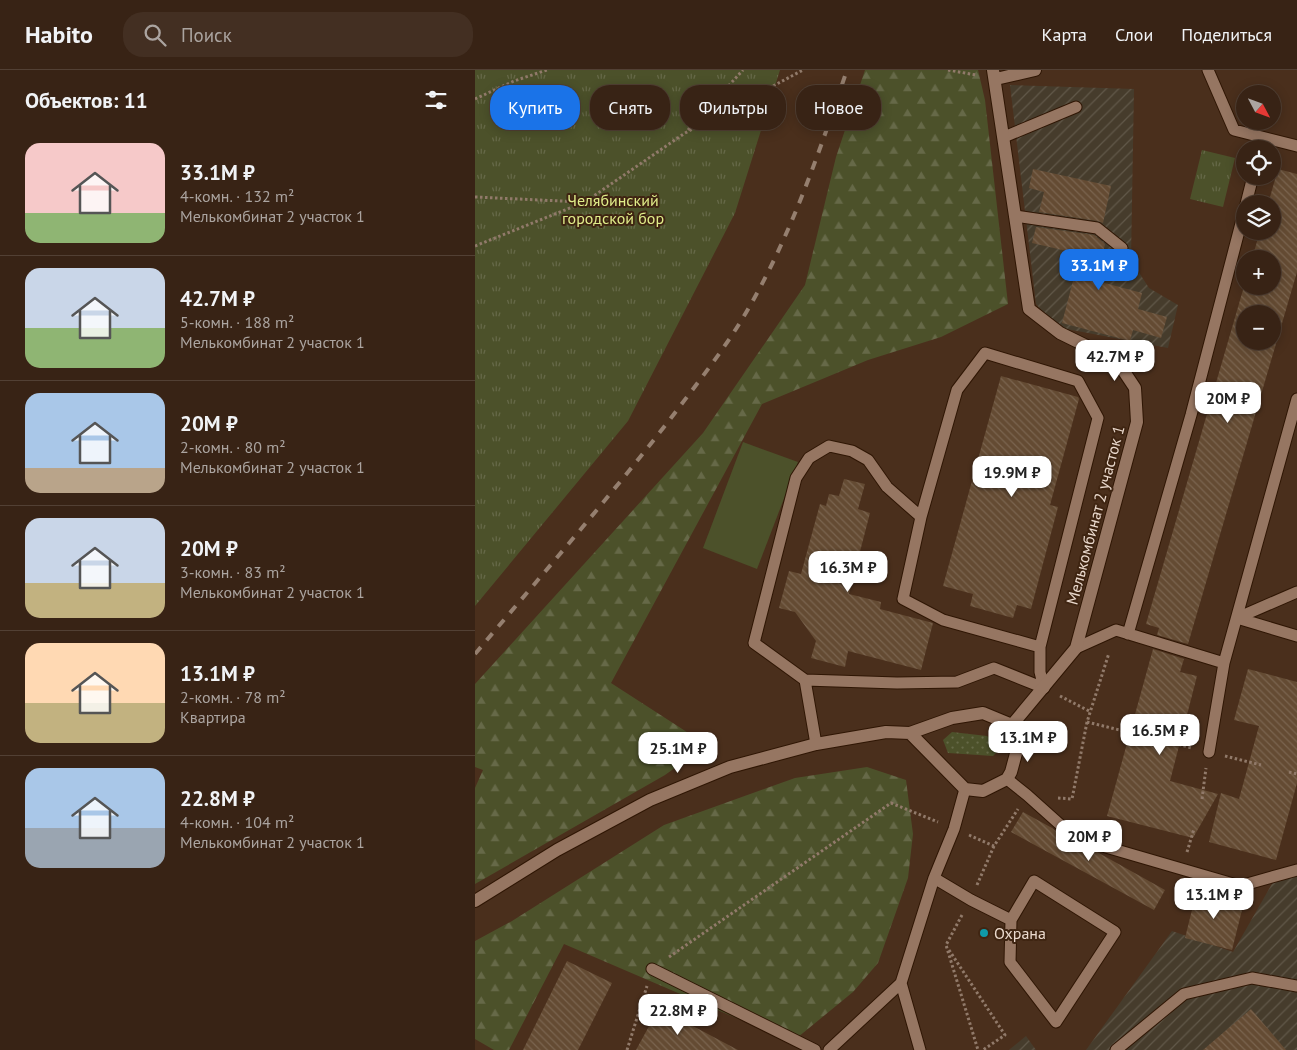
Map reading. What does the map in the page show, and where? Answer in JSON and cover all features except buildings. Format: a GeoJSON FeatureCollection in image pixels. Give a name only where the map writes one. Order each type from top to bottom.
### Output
{"type":"FeatureCollection","features":[{"type":"Feature","properties":{"kind":"street"},"geometry":{"type":"LineString","coordinates":[[995,74],[1035,70]]}},
{"type":"Feature","properties":{"kind":"street","name":"Мелькомбинат 2 участок 1"},"geometry":{"type":"LineString","coordinates":[[995,74],[1029,309],[1059,334],[1117,361],[1135,388],[1137,422],[1076,648],[1012,725]]}},
{"type":"Feature","properties":{"kind":"street"},"geometry":{"type":"LineString","coordinates":[[475,901],[557,850],[650,800],[730,767],[816,744],[886,732],[910,733],[952,718],[983,713],[1012,725],[1018,746],[1011,772],[1007,779],[983,791],[965,789],[910,733]]}},
{"type":"Feature","properties":{"kind":"lane"},"geometry":{"type":"LineString","coordinates":[[1208,70],[1234,130],[1256,140]]}},
{"type":"Feature","properties":{"kind":"lane"},"geometry":{"type":"LineString","coordinates":[[1004,137],[1076,107]]}},
{"type":"Feature","properties":{"kind":"lane"},"geometry":{"type":"LineString","coordinates":[[1281,145],[1297,146]]}},
{"type":"Feature","properties":{"kind":"lane"},"geometry":{"type":"LineString","coordinates":[[1015,216],[1097,228],[1122,248]]}},
{"type":"Feature","properties":{"kind":"lane"},"geometry":{"type":"LineString","coordinates":[[1129,634],[1191,415],[1237,240]]}},
{"type":"Feature","properties":{"kind":"lane"},"geometry":{"type":"LineString","coordinates":[[1040,647],[943,620],[903,599],[921,517],[957,390],[985,353],[1078,381],[1098,418],[1040,647],[1040,672],[1044,688]]}},
{"type":"Feature","properties":{"kind":"lane"},"geometry":{"type":"LineString","coordinates":[[1209,752],[1224,663],[1297,399]]}},
{"type":"Feature","properties":{"kind":"lane"},"geometry":{"type":"LineString","coordinates":[[921,517],[887,487],[868,460],[852,451],[829,446],[809,458],[796,478],[754,644],[805,680],[897,683],[957,682],[994,668],[1044,688]]}},
{"type":"Feature","properties":{"kind":"lane"},"geometry":{"type":"LineString","coordinates":[[1237,618],[1297,592]]}},
{"type":"Feature","properties":{"kind":"lane"},"geometry":{"type":"LineString","coordinates":[[1237,618],[1297,636]]}},
{"type":"Feature","properties":{"kind":"lane"},"geometry":{"type":"LineString","coordinates":[[1076,648],[1116,630],[1224,663]]}},
{"type":"Feature","properties":{"kind":"lane"},"geometry":{"type":"LineString","coordinates":[[805,680],[816,744]]}},
{"type":"Feature","properties":{"kind":"lane"},"geometry":{"type":"LineString","coordinates":[[1007,779],[1075,838],[1241,886],[1297,870]]}},
{"type":"Feature","properties":{"kind":"lane"},"geometry":{"type":"LineString","coordinates":[[829,1050],[901,983],[934,878],[954,829],[965,789]]}},
{"type":"Feature","properties":{"kind":"lane"},"geometry":{"type":"LineString","coordinates":[[934,878],[971,900],[1011,920]]}},
{"type":"Feature","properties":{"kind":"lane"},"geometry":{"type":"LineString","coordinates":[[1035,882],[1115,932],[1057,1022],[1010,962],[1011,920],[1035,882]]}},
{"type":"Feature","properties":{"kind":"lane"},"geometry":{"type":"LineString","coordinates":[[652,969],[815,1050]]}},
{"type":"Feature","properties":{"kind":"lane"},"geometry":{"type":"LineString","coordinates":[[1117,1050],[1184,994],[1252,978],[1297,986]]}},
{"type":"Feature","properties":{"kind":"lane"},"geometry":{"type":"LineString","coordinates":[[901,983],[920,1050]]}},
{"type":"Feature","properties":{"kind":"path"},"geometry":{"type":"LineString","coordinates":[[475,99],[514,81],[547,70]]}},
{"type":"Feature","properties":{"kind":"path"},"geometry":{"type":"LineString","coordinates":[[685,133],[743,70]]}},
{"type":"Feature","properties":{"kind":"path"},"geometry":{"type":"LineString","coordinates":[[475,246],[585,202],[685,133],[803,70]]}},
{"type":"Feature","properties":{"kind":"path"},"geometry":{"type":"LineString","coordinates":[[948,70],[995,74]]}},
{"type":"Feature","properties":{"kind":"path"},"geometry":{"type":"LineString","coordinates":[[475,197],[585,202]]}},
{"type":"Feature","properties":{"kind":"path"},"geometry":{"type":"LineString","coordinates":[[978,1050],[945,945],[971,900],[994,846],[1027,795],[1072,799],[1087,722],[1116,630]]}},
{"type":"Feature","properties":{"kind":"path"},"geometry":{"type":"LineString","coordinates":[[1044,688],[1091,712]]}},
{"type":"Feature","properties":{"kind":"path"},"geometry":{"type":"LineString","coordinates":[[1087,722],[1140,735]]}},
{"type":"Feature","properties":{"kind":"path"},"geometry":{"type":"LineString","coordinates":[[1201,799],[1209,752]]}},
{"type":"Feature","properties":{"kind":"path"},"geometry":{"type":"LineString","coordinates":[[1289,772],[1297,774]]}},
{"type":"Feature","properties":{"kind":"path"},"geometry":{"type":"LineString","coordinates":[[627,1050],[652,969],[891,803],[994,846]]}},
{"type":"Feature","properties":{"kind":"path"},"geometry":{"type":"LineString","coordinates":[[1182,869],[1193,829]]}},
{"type":"Feature","properties":{"kind":"path"},"geometry":{"type":"LineString","coordinates":[[945,945],[1005,1035],[983,1050]]}},
{"type":"Feature","properties":{"kind":"shaded area"},"geometry":{"type":"Polygon","coordinates":[[[1010,85],[1134,89],[1131,260],[1149,288],[1178,305],[1168,348],[1056,327],[1036,304],[1010,85]]]}},
{"type":"Feature","properties":{"kind":"shaded area"},"geometry":{"type":"Polygon","coordinates":[[[1281,868],[1297,873],[1297,1050],[1086,1050],[1172,931],[1233,952],[1281,868]]]}},
{"type":"Feature","properties":{"kind":"shaded area"},"geometry":{"type":"Polygon","coordinates":[[[1026,1036],[1036,1050],[1009,1050],[1026,1036]]]}},
{"type":"Feature","properties":{"kind":"green space","name":"Челябинский городской бор"},"geometry":{"type":"Polygon","coordinates":[[[475,70],[780,70],[775,85],[680,85],[680,130],[761,130],[735,213],[628,421],[475,606],[475,70]]]}},
{"type":"Feature","properties":{"kind":"green space"},"geometry":{"type":"Polygon","coordinates":[[[865,70],[978,70],[985,100],[1008,304],[941,337],[868,360],[762,404],[611,683],[707,745],[665,775],[475,884],[475,788],[483,770],[475,767],[475,684],[703,433],[805,285],[836,157],[845,130],[881,130],[881,85],[860,85],[865,70]]]}},
{"type":"Feature","properties":{"kind":"green space"},"geometry":{"type":"Polygon","coordinates":[[[1202,150],[1235,158],[1223,207],[1190,199],[1202,150]]]}},
{"type":"Feature","properties":{"kind":"green space"},"geometry":{"type":"Polygon","coordinates":[[[743,442],[798,462],[757,569],[703,548],[743,442]]]}},
{"type":"Feature","properties":{"kind":"green space"},"geometry":{"type":"Polygon","coordinates":[[[952,732],[987,736],[1001,748],[993,756],[948,753],[943,740],[952,732]]]}},
{"type":"Feature","properties":{"kind":"green space"},"geometry":{"type":"Polygon","coordinates":[[[867,767],[906,780],[913,834],[908,878],[878,963],[853,992],[792,1042],[564,944],[509,1050],[494,1050],[475,1039],[475,941],[512,921],[664,825],[795,778],[867,767]]]}},
{"type":"Feature","properties":{"kind":"railway"},"geometry":{"type":"LineString","coordinates":[[475,654],[647,448],[733,334],[766,276],[793,219],[816,160],[847,70]]}},
{"type":"Feature","properties":{"kind":"place","name":"Охрана"},"geometry":{"type":"Point","coordinates":[984,933]}}]}
